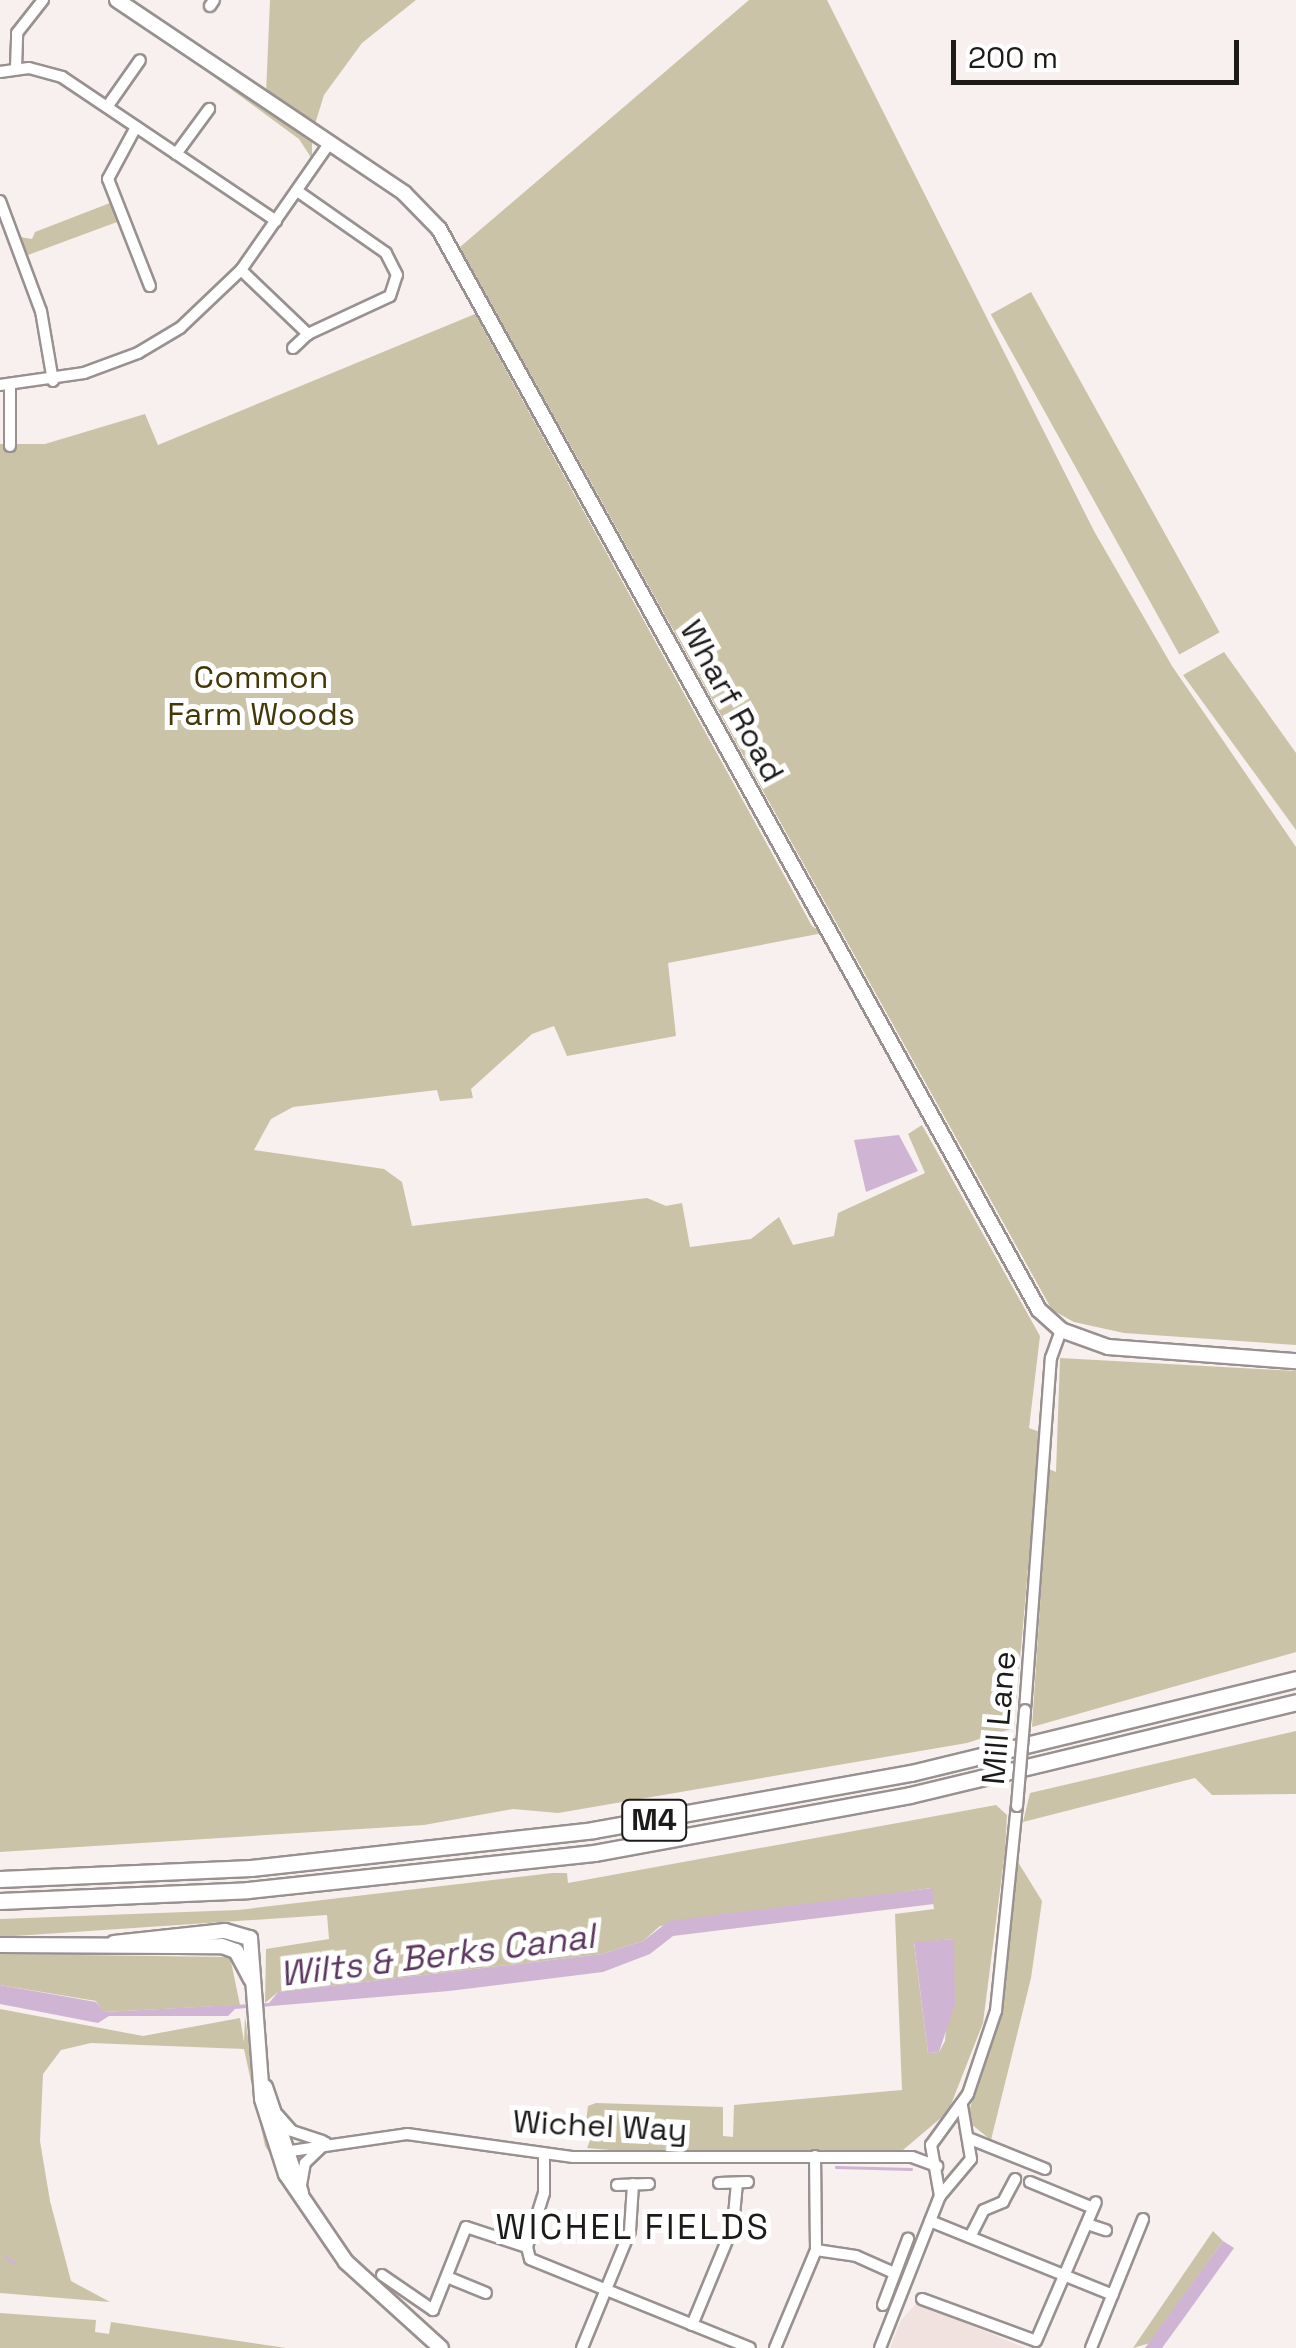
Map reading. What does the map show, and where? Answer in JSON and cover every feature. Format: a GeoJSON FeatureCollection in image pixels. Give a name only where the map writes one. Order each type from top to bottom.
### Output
{"type":"FeatureCollection","features":[{"type":"Feature","properties":{"kind":"highway","name":"M4"},"geometry":{"type":"LineString","coordinates":[[0,1879],[251,1868],[593,1830],[911,1772],[1296,1680]]}},
{"type":"Feature","properties":{"kind":"highway","name":"M4"},"geometry":{"type":"LineString","coordinates":[[0,1901],[248,1890],[594,1852],[947,1788],[1296,1702]]}},
{"type":"Feature","properties":{"kind":"main road","name":"Wharf Road"},"geometry":{"type":"LineString","coordinates":[[117,0],[411,199],[444,238],[1022,1286],[1062,1330],[1117,1348],[1296,1361]]}},
{"type":"Feature","properties":{"kind":"main road"},"geometry":{"type":"LineString","coordinates":[[114,1943],[241,1931],[254,1952],[251,1980],[264,2086],[283,2153],[330,2242],[388,2304],[441,2348]]}},
{"type":"Feature","properties":{"kind":"main road"},"geometry":{"type":"LineString","coordinates":[[0,1944],[226,1946],[238,1954],[251,1980]]}},
{"type":"Feature","properties":{"kind":"main road"},"geometry":{"type":"LineString","coordinates":[[264,2086],[275,2110],[283,2153]]}},
{"type":"Feature","properties":{"kind":"main road"},"geometry":{"type":"LineString","coordinates":[[388,2304],[456,2348]]}},
{"type":"Feature","properties":{"kind":"street"},"geometry":{"type":"LineString","coordinates":[[16,68],[17,33],[43,0]]}},
{"type":"Feature","properties":{"kind":"street"},"geometry":{"type":"LineString","coordinates":[[108,107],[140,60]]}},
{"type":"Feature","properties":{"kind":"street"},"geometry":{"type":"LineString","coordinates":[[0,72],[16,68],[62,77],[276,221]]}},
{"type":"Feature","properties":{"kind":"street"},"geometry":{"type":"LineString","coordinates":[[176,154],[209,109]]}},
{"type":"Feature","properties":{"kind":"street"},"geometry":{"type":"LineString","coordinates":[[136,128],[112,163],[109,183],[150,286]]}},
{"type":"Feature","properties":{"kind":"street"},"geometry":{"type":"LineString","coordinates":[[10,446],[5,386],[53,381],[150,347],[208,306],[242,270],[329,144]]}},
{"type":"Feature","properties":{"kind":"street"},"geometry":{"type":"LineString","coordinates":[[293,348],[308,334],[384,302],[397,275],[368,237],[297,191]]}},
{"type":"Feature","properties":{"kind":"street"},"geometry":{"type":"LineString","coordinates":[[1,207],[41,311],[53,381]]}},
{"type":"Feature","properties":{"kind":"street"},"geometry":{"type":"LineString","coordinates":[[242,270],[308,334]]}},
{"type":"Feature","properties":{"kind":"street","name":"Mill Lane"},"geometry":{"type":"LineString","coordinates":[[932,2142],[944,2132],[962,2104],[999,1994],[1052,1358],[1062,1330]]}},
{"type":"Feature","properties":{"kind":"street","name":"Mill Lane"},"geometry":{"type":"LineString","coordinates":[[962,2104],[967,2137],[964,2167]]}},
{"type":"Feature","properties":{"kind":"street"},"geometry":{"type":"LineString","coordinates":[[275,2110],[292,2131],[326,2142],[307,2161],[301,2189]]}},
{"type":"Feature","properties":{"kind":"street"},"geometry":{"type":"LineString","coordinates":[[944,2132],[967,2137],[996,2154],[1046,2169]]}},
{"type":"Feature","properties":{"kind":"street","name":"Wichel Way"},"geometry":{"type":"LineString","coordinates":[[283,2153],[326,2142],[427,2135],[544,2154],[912,2156],[937,2167]]}},
{"type":"Feature","properties":{"kind":"street"},"geometry":{"type":"LineString","coordinates":[[912,2156],[932,2142],[940,2196]]}},
{"type":"Feature","properties":{"kind":"street"},"geometry":{"type":"LineString","coordinates":[[544,2154],[544,2193],[527,2247],[534,2262],[750,2348]]}},
{"type":"Feature","properties":{"kind":"street"},"geometry":{"type":"LineString","coordinates":[[937,2167],[964,2167],[996,2154]]}},
{"type":"Feature","properties":{"kind":"street"},"geometry":{"type":"LineString","coordinates":[[776,2348],[816,2250],[816,2156]]}},
{"type":"Feature","properties":{"kind":"street"},"geometry":{"type":"LineString","coordinates":[[880,2348],[940,2196],[964,2167]]}},
{"type":"Feature","properties":{"kind":"street"},"geometry":{"type":"LineString","coordinates":[[970,2238],[984,2210],[1003,2202],[1015,2179]]}},
{"type":"Feature","properties":{"kind":"street"},"geometry":{"type":"LineString","coordinates":[[692,2325],[733,2226],[742,2182],[718,2183]]}},
{"type":"Feature","properties":{"kind":"street"},"geometry":{"type":"LineString","coordinates":[[922,2298],[1031,2342],[1040,2337],[1094,2205],[1030,2182]]}},
{"type":"Feature","properties":{"kind":"street"},"geometry":{"type":"LineString","coordinates":[[617,2184],[649,2184]]}},
{"type":"Feature","properties":{"kind":"street"},"geometry":{"type":"LineString","coordinates":[[582,2348],[630,2230],[633,2184]]}},
{"type":"Feature","properties":{"kind":"street"},"geometry":{"type":"LineString","coordinates":[[1090,2348],[1143,2220]]}},
{"type":"Feature","properties":{"kind":"street"},"geometry":{"type":"LineString","coordinates":[[930,2221],[1113,2295]]}},
{"type":"Feature","properties":{"kind":"street"},"geometry":{"type":"LineString","coordinates":[[1087,2224],[1106,2230]]}},
{"type":"Feature","properties":{"kind":"street"},"geometry":{"type":"LineString","coordinates":[[382,2274],[433,2310],[466,2227],[527,2247]]}},
{"type":"Feature","properties":{"kind":"street"},"geometry":{"type":"LineString","coordinates":[[884,2305],[908,2240]]}},
{"type":"Feature","properties":{"kind":"street"},"geometry":{"type":"LineString","coordinates":[[816,2250],[856,2256],[894,2273]]}},
{"type":"Feature","properties":{"kind":"street"},"geometry":{"type":"LineString","coordinates":[[447,2277],[486,2293]]}},
{"type":"Feature","properties":{"kind":"shaded area"},"geometry":{"type":"Polygon","coordinates":[[[899,1135],[918,1171],[866,1192],[854,1140],[899,1135]]]}},
{"type":"Feature","properties":{"kind":"shaded area"},"geometry":{"type":"Polygon","coordinates":[[[932,1888],[934,1904],[673,1936],[650,1954],[603,1972],[449,1991],[235,2009],[228,2016],[109,2016],[98,2023],[0,2004],[0,1985],[96,2002],[104,2012],[269,2003],[278,1992],[602,1954],[643,1941],[669,1921],[932,1888]]]}},
{"type":"Feature","properties":{"kind":"shaded area"},"geometry":{"type":"Polygon","coordinates":[[[954,1939],[955,2004],[939,2052],[928,2053],[914,1942],[954,1939]]]}},
{"type":"Feature","properties":{"kind":"shaded area"},"geometry":{"type":"Polygon","coordinates":[[[1223,2241],[1234,2248],[1181,2322],[1162,2348],[1145,2348],[1223,2241]]]}},
{"type":"Feature","properties":{"kind":"shaded area"},"geometry":{"type":"Polygon","coordinates":[[[917,2303],[1025,2348],[890,2348],[901,2320],[917,2303]]]}},
{"type":"Feature","properties":{"kind":"green space"},"geometry":{"type":"Polygon","coordinates":[[[270,0],[416,0],[362,43],[324,95],[315,124],[266,94],[270,0]]]}},
{"type":"Feature","properties":{"kind":"green space"},"geometry":{"type":"Polygon","coordinates":[[[749,0],[827,0],[1094,531],[1172,666],[1296,847],[1296,1345],[1124,1333],[1074,1322],[1052,1310],[460,247],[749,0]]]}},
{"type":"Feature","properties":{"kind":"green space"},"geometry":{"type":"Polygon","coordinates":[[[161,38],[312,137],[312,159],[299,139],[161,38]]]}},
{"type":"Feature","properties":{"kind":"green space"},"geometry":{"type":"Polygon","coordinates":[[[110,203],[117,222],[28,255],[20,237],[32,239],[35,232],[110,203]]]}},
{"type":"Feature","properties":{"kind":"green space"},"geometry":{"type":"Polygon","coordinates":[[[1031,292],[1220,632],[1179,655],[991,314],[1031,292]]]}},
{"type":"Feature","properties":{"kind":"green space","name":"Common Farm Woods"},"geometry":{"type":"Polygon","coordinates":[[[475,314],[812,926],[823,933],[668,963],[676,1036],[567,1056],[554,1026],[532,1034],[471,1089],[473,1098],[440,1101],[437,1090],[293,1107],[271,1119],[254,1150],[384,1169],[402,1182],[412,1226],[647,1198],[666,1206],[682,1203],[690,1247],[751,1239],[779,1217],[793,1245],[834,1236],[838,1213],[925,1173],[908,1134],[922,1125],[1040,1336],[1029,1428],[1040,1432],[1014,1728],[967,1743],[558,1813],[513,1809],[424,1825],[0,1852],[0,444],[45,444],[145,414],[158,445],[475,314]]]}},
{"type":"Feature","properties":{"kind":"green space"},"geometry":{"type":"Polygon","coordinates":[[[1224,652],[1296,753],[1296,830],[1183,675],[1224,652]]]}},
{"type":"Feature","properties":{"kind":"green space"},"geometry":{"type":"Polygon","coordinates":[[[1060,1358],[1296,1371],[1296,1652],[1032,1727],[1049,1469],[1056,1472],[1060,1358]]]}},
{"type":"Feature","properties":{"kind":"green space"},"geometry":{"type":"Polygon","coordinates":[[[1296,1731],[1296,1794],[1212,1795],[1195,1778],[1023,1822],[1030,1793],[1296,1731]]]}},
{"type":"Feature","properties":{"kind":"green space"},"geometry":{"type":"Polygon","coordinates":[[[996,1805],[1007,1815],[983,2023],[948,2112],[903,2150],[610,2150],[587,2148],[591,2138],[585,2130],[588,2106],[596,2103],[723,2107],[723,2136],[733,2137],[734,2105],[902,2090],[895,1914],[934,1909],[931,1888],[660,1926],[643,1941],[602,1954],[278,1992],[265,2003],[266,1949],[329,1939],[327,1915],[0,1937],[0,1919],[238,1910],[552,1873],[567,1873],[568,1883],[996,1805]],[[954,1939],[914,1943],[928,2053],[939,2052],[945,2041],[954,1939]]]}},
{"type":"Feature","properties":{"kind":"green space"},"geometry":{"type":"Polygon","coordinates":[[[1018,1862],[1042,1901],[1031,1978],[991,2140],[966,2120],[1000,2017],[1018,1862]]]}},
{"type":"Feature","properties":{"kind":"green space"},"geometry":{"type":"Polygon","coordinates":[[[0,1954],[230,1957],[240,2005],[103,2012],[96,2001],[0,1985],[0,1954]]]}},
{"type":"Feature","properties":{"kind":"green space"},"geometry":{"type":"Polygon","coordinates":[[[0,2009],[143,2036],[240,2018],[244,2042],[245,2016],[257,2099],[278,2166],[265,2146],[244,2049],[91,2043],[61,2050],[43,2074],[40,2141],[50,2201],[71,2281],[110,2302],[0,2293],[0,2009]]]}},
{"type":"Feature","properties":{"kind":"green space"},"geometry":{"type":"Polygon","coordinates":[[[1213,2231],[1223,2241],[1150,2343],[1133,2348],[1213,2231]]]}},
{"type":"Feature","properties":{"kind":"green space"},"geometry":{"type":"Polygon","coordinates":[[[0,2313],[96,2320],[95,2332],[109,2334],[111,2322],[286,2348],[0,2348],[0,2313]]]}},
{"type":"Feature","properties":{"kind":"waterway"},"geometry":{"type":"LineString","coordinates":[[836,2167],[911,2169]]}},
{"type":"Feature","properties":{"kind":"waterway"},"geometry":{"type":"LineString","coordinates":[[6,2257],[13,2262]]}},
{"type":"Feature","properties":{"kind":"district","name":"WICHEL FIELDS"},"geometry":{"type":"Point","coordinates":[633,2227]}},
{"type":"Feature","properties":{"kind":"water label","name":"Wilts & Berks Canal"},"geometry":{"type":"Point","coordinates":[437,1955]}}]}
